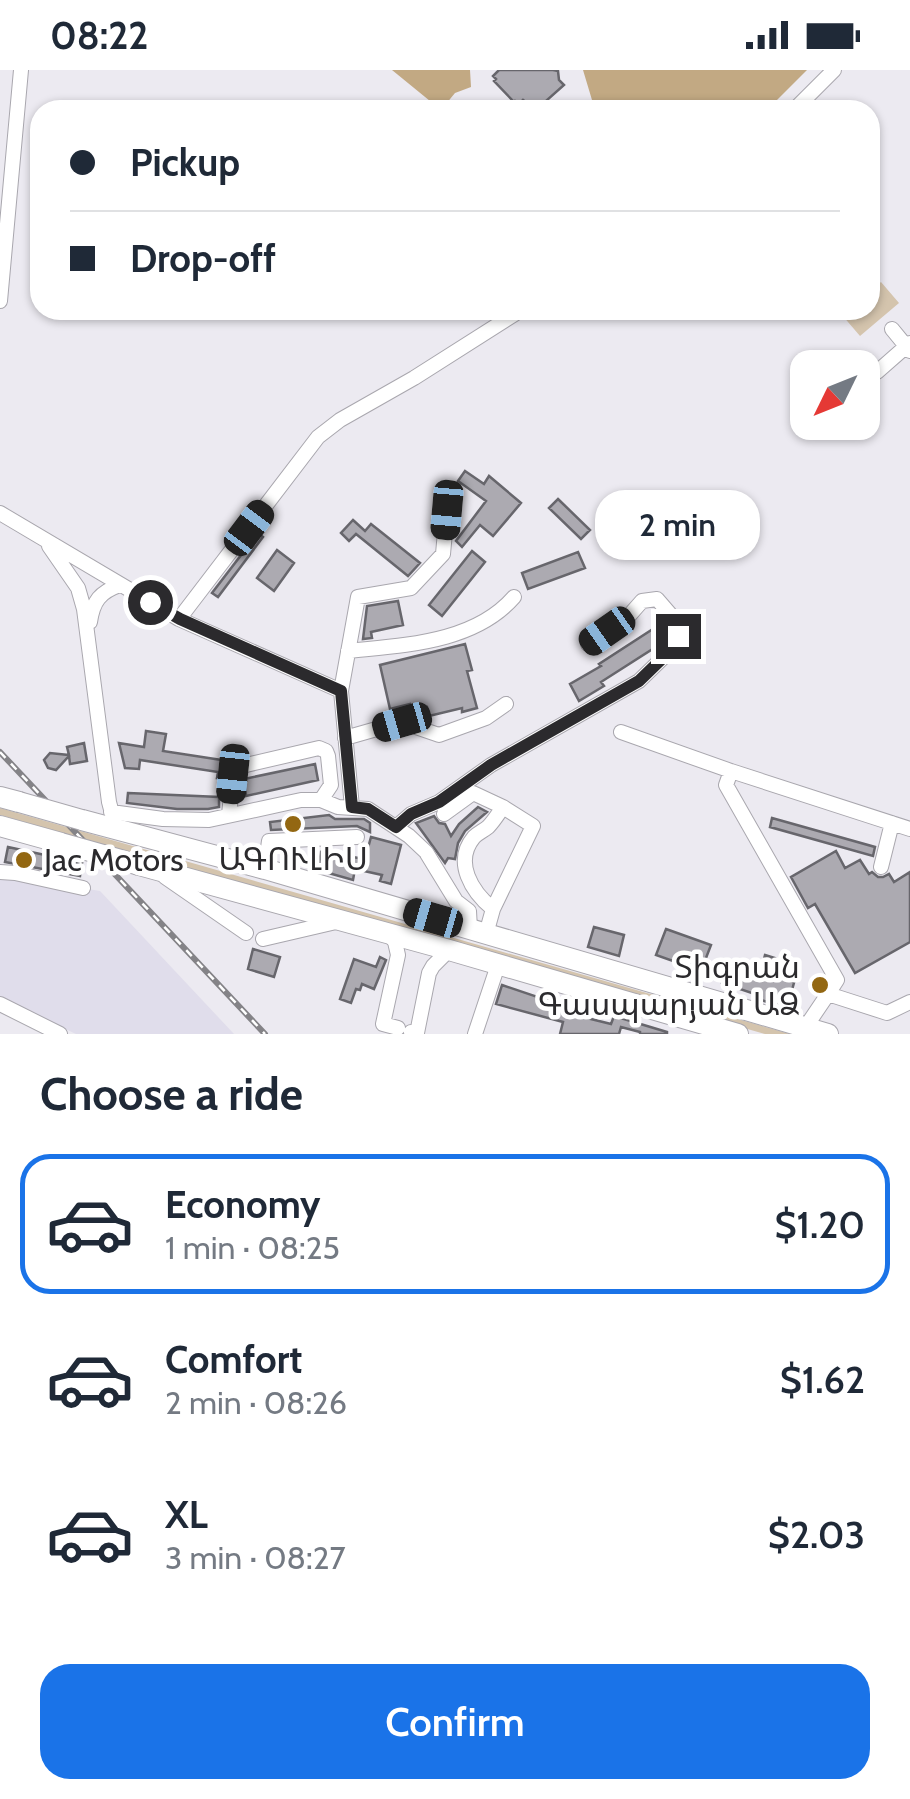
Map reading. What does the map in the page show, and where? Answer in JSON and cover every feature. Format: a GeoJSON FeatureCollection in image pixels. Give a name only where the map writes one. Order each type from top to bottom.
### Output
{"type":"FeatureCollection","features":[{"type":"Feature","properties":{"kind":"highway"},"geometry":{"type":"LineString","coordinates":[[9,799],[266,869],[828,1034]]}},
{"type":"Feature","properties":{"kind":"highway"},"geometry":{"type":"LineString","coordinates":[[2,828],[738,1034]]}},
{"type":"Feature","properties":{"kind":"street"},"geometry":{"type":"LineString","coordinates":[[0,302],[21,70]]}},
{"type":"Feature","properties":{"kind":"street"},"geometry":{"type":"LineString","coordinates":[[804,100],[834,70]]}},
{"type":"Feature","properties":{"kind":"street"},"geometry":{"type":"LineString","coordinates":[[0,216],[6,243]]}},
{"type":"Feature","properties":{"kind":"street"},"geometry":{"type":"LineString","coordinates":[[180,619],[318,437],[505,320]]}},
{"type":"Feature","properties":{"kind":"street"},"geometry":{"type":"LineString","coordinates":[[880,370],[909,347],[892,330]]}},
{"type":"Feature","properties":{"kind":"street"},"geometry":{"type":"LineString","coordinates":[[352,807],[341,691],[358,597],[411,588],[443,554],[447,510]]}},
{"type":"Feature","properties":{"kind":"street"},"geometry":{"type":"LineString","coordinates":[[0,513],[180,619],[341,691]]}},
{"type":"Feature","properties":{"kind":"street"},"geometry":{"type":"LineString","coordinates":[[44,539],[78,588],[89,632],[110,807],[116,822],[127,832]]}},
{"type":"Feature","properties":{"kind":"street"},"geometry":{"type":"LineString","coordinates":[[89,632],[94,602],[100,594],[120,585]]}},
{"type":"Feature","properties":{"kind":"street"},"geometry":{"type":"LineString","coordinates":[[348,651],[426,642],[472,626],[505,608],[514,597]]}},
{"type":"Feature","properties":{"kind":"street"},"geometry":{"type":"LineString","coordinates":[[396,827],[491,765],[639,681],[673,648],[678,636],[676,621],[658,600],[642,601],[626,618],[588,644]]}},
{"type":"Feature","properties":{"kind":"street"},"geometry":{"type":"LineString","coordinates":[[345,738],[402,722],[439,734],[486,718],[506,704]]}},
{"type":"Feature","properties":{"kind":"street"},"geometry":{"type":"LineString","coordinates":[[620,732],[910,829]]}},
{"type":"Feature","properties":{"kind":"street"},"geometry":{"type":"LineString","coordinates":[[229,814],[234,770],[320,748],[328,756],[330,784],[320,800]]}},
{"type":"Feature","properties":{"kind":"street"},"geometry":{"type":"LineString","coordinates":[[731,771],[726,786],[837,980],[805,1028]]}},
{"type":"Feature","properties":{"kind":"street"},"geometry":{"type":"LineString","coordinates":[[444,814],[473,793],[533,826],[478,932]]}},
{"type":"Feature","properties":{"kind":"street"},"geometry":{"type":"LineString","coordinates":[[82,820],[110,807],[163,819],[194,820],[288,802],[320,800],[368,809],[426,852],[456,901],[469,911],[478,932]]}},
{"type":"Feature","properties":{"kind":"street"},"geometry":{"type":"LineString","coordinates":[[493,909],[477,896],[464,857],[474,838],[504,807]]}},
{"type":"Feature","properties":{"kind":"street"},"geometry":{"type":"LineString","coordinates":[[881,867],[892,823]]}},
{"type":"Feature","properties":{"kind":"street"},"geometry":{"type":"LineString","coordinates":[[266,869],[269,841],[357,837]]}},
{"type":"Feature","properties":{"kind":"street"},"geometry":{"type":"LineString","coordinates":[[146,867],[246,933]]}},
{"type":"Feature","properties":{"kind":"street"},"geometry":{"type":"LineString","coordinates":[[0,872],[83,888]]}},
{"type":"Feature","properties":{"kind":"street"},"geometry":{"type":"LineString","coordinates":[[263,939],[340,921]]}},
{"type":"Feature","properties":{"kind":"street"},"geometry":{"type":"LineString","coordinates":[[388,934],[398,954],[383,1024],[416,1033],[429,973],[449,950]]}},
{"type":"Feature","properties":{"kind":"street"},"geometry":{"type":"LineString","coordinates":[[475,1034],[498,965]]}},
{"type":"Feature","properties":{"kind":"street"},"geometry":{"type":"LineString","coordinates":[[828,994],[887,1012],[909,1004]]}},
{"type":"Feature","properties":{"kind":"street"},"geometry":{"type":"LineString","coordinates":[[0,1004],[60,1034]]}},
{"type":"Feature","properties":{"kind":"shaded area"},"geometry":{"type":"Polygon","coordinates":[[[392,70],[470,70],[471,87],[455,93],[449,100],[429,100],[392,70]]]}},
{"type":"Feature","properties":{"kind":"shaded area"},"geometry":{"type":"Polygon","coordinates":[[[583,70],[807,70],[777,100],[592,100],[583,70]]]}},
{"type":"Feature","properties":{"kind":"shaded area"},"geometry":{"type":"Polygon","coordinates":[[[880,283],[899,303],[880,319],[880,283]]]}},
{"type":"Feature","properties":{"kind":"shaded area"},"geometry":{"type":"Polygon","coordinates":[[[846,320],[879,320],[860,336],[846,320]]]}},
{"type":"Feature","properties":{"kind":"shaded area"},"geometry":{"type":"Polygon","coordinates":[[[0,808],[790,1034],[765,1034],[0,815],[0,808]]]}},
{"type":"Feature","properties":{"kind":"shaded area"},"geometry":{"type":"Polygon","coordinates":[[[3,875],[100,891],[234,1034],[76,1034],[0,998],[3,875]]]}},
{"type":"Feature","properties":{"kind":"building"},"geometry":{"type":"Polygon","coordinates":[[[499,70],[553,70],[558,71],[564,85],[547,100],[512,100],[493,76],[499,70]]]}},
{"type":"Feature","properties":{"kind":"building"},"geometry":{"type":"Polygon","coordinates":[[[465,471],[484,484],[489,476],[521,503],[493,536],[480,525],[462,547],[456,541],[486,501],[458,481],[465,471]]]}},
{"type":"Feature","properties":{"kind":"building"},"geometry":{"type":"Polygon","coordinates":[[[558,499],[590,530],[581,539],[549,508],[558,499]]]}},
{"type":"Feature","properties":{"kind":"building"},"geometry":{"type":"Polygon","coordinates":[[[353,520],[365,531],[371,524],[420,563],[408,576],[356,534],[349,541],[341,533],[353,520]]]}},
{"type":"Feature","properties":{"kind":"building"},"geometry":{"type":"Polygon","coordinates":[[[258,533],[263,537],[218,597],[212,593],[258,533]]]}},
{"type":"Feature","properties":{"kind":"building"},"geometry":{"type":"Polygon","coordinates":[[[277,550],[294,563],[274,591],[257,578],[277,550]]]}},
{"type":"Feature","properties":{"kind":"building"},"geometry":{"type":"Polygon","coordinates":[[[472,551],[485,562],[442,616],[429,605],[472,551]]]}},
{"type":"Feature","properties":{"kind":"building"},"geometry":{"type":"Polygon","coordinates":[[[578,552],[585,568],[528,589],[522,573],[578,552]]]}},
{"type":"Feature","properties":{"kind":"building"},"geometry":{"type":"Polygon","coordinates":[[[398,601],[403,625],[371,632],[372,638],[363,639],[367,606],[398,601]]]}},
{"type":"Feature","properties":{"kind":"building"},"geometry":{"type":"Polygon","coordinates":[[[656,627],[665,641],[579,701],[570,684],[656,627]]]}},
{"type":"Feature","properties":{"kind":"building"},"geometry":{"type":"Polygon","coordinates":[[[465,644],[472,670],[467,671],[477,708],[429,716],[427,707],[412,711],[410,704],[390,709],[380,665],[465,644]]]}},
{"type":"Feature","properties":{"kind":"building"},"geometry":{"type":"Polygon","coordinates":[[[146,731],[166,734],[163,751],[228,761],[222,778],[217,778],[218,772],[140,760],[139,769],[125,768],[119,743],[144,747],[146,731]]]}},
{"type":"Feature","properties":{"kind":"building"},"geometry":{"type":"Polygon","coordinates":[[[84,743],[87,761],[70,764],[69,756],[56,770],[48,768],[44,760],[50,753],[69,755],[67,747],[84,743]]]}},
{"type":"Feature","properties":{"kind":"building"},"geometry":{"type":"Polygon","coordinates":[[[315,764],[318,780],[246,796],[244,779],[315,764]]]}},
{"type":"Feature","properties":{"kind":"building"},"geometry":{"type":"Polygon","coordinates":[[[128,793],[219,797],[219,807],[177,809],[127,803],[128,793]]]}},
{"type":"Feature","properties":{"kind":"building"},"geometry":{"type":"Polygon","coordinates":[[[478,807],[487,812],[465,831],[455,859],[448,858],[445,863],[416,823],[434,816],[445,824],[451,836],[478,807]]]}},
{"type":"Feature","properties":{"kind":"building"},"geometry":{"type":"Polygon","coordinates":[[[329,815],[335,819],[364,819],[370,823],[370,832],[357,826],[271,830],[270,822],[329,815]]]}},
{"type":"Feature","properties":{"kind":"building"},"geometry":{"type":"Polygon","coordinates":[[[772,818],[875,847],[873,856],[770,827],[772,818]]]}},
{"type":"Feature","properties":{"kind":"building"},"geometry":{"type":"Polygon","coordinates":[[[371,837],[401,845],[391,884],[380,881],[382,875],[355,869],[353,880],[318,870],[321,852],[365,859],[371,837]]]}},
{"type":"Feature","properties":{"kind":"building"},"geometry":{"type":"Polygon","coordinates":[[[8,847],[82,863],[80,876],[5,862],[8,847]]]}},
{"type":"Feature","properties":{"kind":"building"},"geometry":{"type":"Polygon","coordinates":[[[836,851],[845,868],[860,860],[869,874],[889,874],[894,882],[910,872],[910,942],[855,973],[815,904],[808,908],[791,877],[836,851]]]}},
{"type":"Feature","properties":{"kind":"building"},"geometry":{"type":"Polygon","coordinates":[[[594,927],[624,935],[619,956],[588,947],[594,927]]]}},
{"type":"Feature","properties":{"kind":"building"},"geometry":{"type":"Polygon","coordinates":[[[666,929],[711,945],[701,971],[656,955],[666,929]]]}},
{"type":"Feature","properties":{"kind":"building"},"geometry":{"type":"Polygon","coordinates":[[[253,949],[280,957],[274,977],[248,969],[253,949]]]}},
{"type":"Feature","properties":{"kind":"building"},"geometry":{"type":"Polygon","coordinates":[[[765,955],[775,958],[771,972],[795,979],[789,1001],[780,999],[778,1005],[722,983],[727,964],[746,969],[744,974],[759,978],[765,955]]]}},
{"type":"Feature","properties":{"kind":"building"},"geometry":{"type":"Polygon","coordinates":[[[380,957],[386,960],[374,989],[362,984],[351,1003],[340,999],[354,959],[376,967],[380,957]]]}},
{"type":"Feature","properties":{"kind":"building"},"geometry":{"type":"Polygon","coordinates":[[[502,985],[588,1014],[587,1018],[611,1024],[614,1016],[667,1034],[640,1034],[621,1027],[619,1034],[560,1034],[563,1022],[496,1004],[502,985]]]}},
{"type":"Feature","properties":{"kind":"railway"},"geometry":{"type":"LineString","coordinates":[[0,752],[265,1034]]}},
{"type":"Feature","properties":{"kind":"place","name":"ԱԳՈՒԼԻՍ"},"geometry":{"type":"Point","coordinates":[293,824]}},
{"type":"Feature","properties":{"kind":"place","name":"Jac Motors"},"geometry":{"type":"Point","coordinates":[24,860]}},
{"type":"Feature","properties":{"kind":"place","name":"Տիգրան Գասպարյան ԱՁ"},"geometry":{"type":"Point","coordinates":[820,985]}},
{"type":"Feature","properties":{"kind":"route"},"geometry":{"type":"LineString","coordinates":[[150,602],[341,691],[352,807],[368,809],[396,827],[491,765],[639,681],[673,648],[678,636]]}}]}
